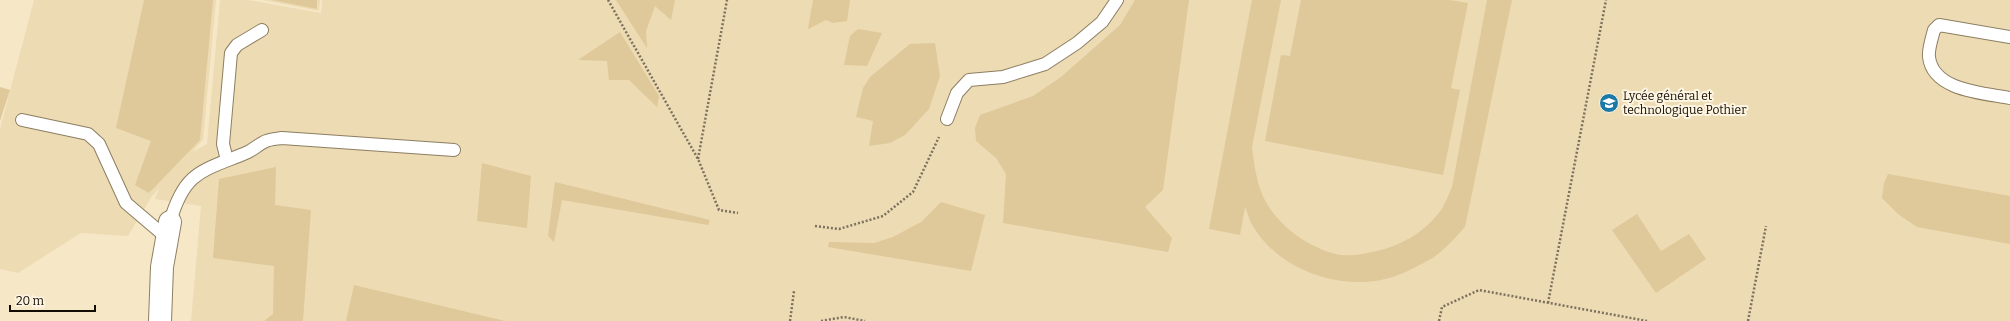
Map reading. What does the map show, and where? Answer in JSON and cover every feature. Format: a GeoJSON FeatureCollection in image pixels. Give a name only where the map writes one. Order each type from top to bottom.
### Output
{"type":"FeatureCollection","features":[{"type":"Feature","properties":{"kind":"street"},"geometry":{"type":"LineString","coordinates":[[160,321],[162,267],[168,229]]}},
{"type":"Feature","properties":{"kind":"lane"},"geometry":{"type":"LineString","coordinates":[[947,120],[957,93],[969,80],[1003,77],[1045,64],[1077,43],[1102,22],[1117,0]]}},
{"type":"Feature","properties":{"kind":"lane"},"geometry":{"type":"LineString","coordinates":[[2010,37],[1939,26],[1934,30],[1929,57],[1933,68],[1942,79],[1957,88],[2010,98]]}},
{"type":"Feature","properties":{"kind":"lane"},"geometry":{"type":"LineString","coordinates":[[227,160],[223,144],[231,53],[237,45],[262,30]]}},
{"type":"Feature","properties":{"kind":"lane"},"geometry":{"type":"LineString","coordinates":[[22,120],[88,134],[99,144],[126,203],[168,229],[176,202],[185,187],[199,172],[249,151],[265,141],[282,138],[454,150]]}},
{"type":"Feature","properties":{"kind":"path"},"geometry":{"type":"LineString","coordinates":[[608,0],[698,159],[720,210],[738,213]]}},
{"type":"Feature","properties":{"kind":"path"},"geometry":{"type":"LineString","coordinates":[[698,159],[727,0]]}},
{"type":"Feature","properties":{"kind":"path"},"geometry":{"type":"LineString","coordinates":[[1548,303],[1606,0]]}},
{"type":"Feature","properties":{"kind":"path"},"geometry":{"type":"LineString","coordinates":[[815,226],[839,229],[883,216],[913,192],[947,120]]}},
{"type":"Feature","properties":{"kind":"path"},"geometry":{"type":"LineString","coordinates":[[1748,321],[1766,226]]}},
{"type":"Feature","properties":{"kind":"path"},"geometry":{"type":"LineString","coordinates":[[1439,321],[1442,307],[1480,290],[1647,321]]}},
{"type":"Feature","properties":{"kind":"path"},"geometry":{"type":"LineString","coordinates":[[790,321],[794,291]]}},
{"type":"Feature","properties":{"kind":"path"},"geometry":{"type":"LineString","coordinates":[[821,321],[844,317],[865,321]]}},
{"type":"Feature","properties":{"kind":"shaded area"},"geometry":{"type":"Polygon","coordinates":[[[34,0],[216,0],[203,140],[192,152],[207,144],[220,0],[248,0],[321,13],[322,0],[2010,0],[2010,321],[191,321],[201,206],[155,199],[160,187],[152,196],[128,236],[81,233],[18,273],[0,269],[0,129],[34,0]]]}},
{"type":"Feature","properties":{"kind":"shaded area"},"geometry":{"type":"Polygon","coordinates":[[[144,0],[213,0],[200,140],[149,193],[135,185],[151,141],[116,128],[144,0]]]}},
{"type":"Feature","properties":{"kind":"shaded area"},"geometry":{"type":"Polygon","coordinates":[[[263,0],[320,0],[319,11],[263,0]]]}},
{"type":"Feature","properties":{"kind":"shaded area"},"geometry":{"type":"Polygon","coordinates":[[[272,0],[317,0],[317,9],[272,0]]]}},
{"type":"Feature","properties":{"kind":"shaded area"},"geometry":{"type":"Polygon","coordinates":[[[616,0],[675,0],[671,20],[655,6],[646,31],[647,48],[616,0]]]}},
{"type":"Feature","properties":{"kind":"shaded area"},"geometry":{"type":"Polygon","coordinates":[[[813,0],[850,0],[847,21],[833,23],[826,20],[808,29],[813,0]]]}},
{"type":"Feature","properties":{"kind":"shaded area"},"geometry":{"type":"Polygon","coordinates":[[[1135,0],[1189,0],[1163,190],[1145,207],[1172,238],[1168,252],[1003,223],[1006,174],[996,158],[976,141],[975,128],[980,115],[1033,96],[1061,77],[1120,25],[1135,0]]]}},
{"type":"Feature","properties":{"kind":"shaded area"},"geometry":{"type":"Polygon","coordinates":[[[1252,0],[1281,0],[1252,147],[1254,165],[1262,194],[1274,214],[1300,238],[1332,253],[1349,255],[1386,249],[1410,238],[1432,221],[1442,208],[1452,187],[1487,0],[1512,0],[1465,227],[1434,257],[1412,269],[1387,279],[1363,282],[1345,281],[1327,278],[1309,272],[1292,264],[1277,253],[1264,241],[1253,226],[1245,207],[1240,235],[1209,229],[1252,0]]]}},
{"type":"Feature","properties":{"kind":"shaded area"},"geometry":{"type":"Polygon","coordinates":[[[1301,0],[1450,0],[1468,3],[1451,88],[1460,90],[1443,175],[1265,141],[1281,55],[1290,56],[1301,0]]]}},
{"type":"Feature","properties":{"kind":"shaded area"},"geometry":{"type":"Polygon","coordinates":[[[858,29],[882,33],[867,66],[844,65],[850,36],[858,29]]]}},
{"type":"Feature","properties":{"kind":"shaded area"},"geometry":{"type":"Polygon","coordinates":[[[620,32],[659,96],[657,107],[629,80],[609,80],[607,61],[578,60],[620,32]]]}},
{"type":"Feature","properties":{"kind":"shaded area"},"geometry":{"type":"Polygon","coordinates":[[[935,43],[940,76],[929,109],[905,135],[890,143],[869,146],[873,121],[856,117],[863,88],[870,77],[910,44],[935,43]]]}},
{"type":"Feature","properties":{"kind":"shaded area"},"geometry":{"type":"Polygon","coordinates":[[[0,87],[10,90],[0,121],[0,87]]]}},
{"type":"Feature","properties":{"kind":"shaded area"},"geometry":{"type":"Polygon","coordinates":[[[482,163],[531,176],[527,228],[477,221],[482,163]]]}},
{"type":"Feature","properties":{"kind":"shaded area"},"geometry":{"type":"Polygon","coordinates":[[[276,167],[275,205],[311,210],[303,321],[264,321],[273,314],[274,266],[213,258],[219,179],[276,167]]]}},
{"type":"Feature","properties":{"kind":"shaded area"},"geometry":{"type":"Polygon","coordinates":[[[1888,174],[2010,196],[2010,244],[1917,227],[1898,214],[1882,198],[1884,183],[1888,174]]]}},
{"type":"Feature","properties":{"kind":"shaded area"},"geometry":{"type":"Polygon","coordinates":[[[555,182],[710,220],[708,225],[562,200],[554,242],[548,236],[555,182]]]}},
{"type":"Feature","properties":{"kind":"shaded area"},"geometry":{"type":"Polygon","coordinates":[[[941,202],[985,215],[971,271],[828,247],[829,242],[874,243],[893,237],[921,222],[941,202]]]}},
{"type":"Feature","properties":{"kind":"shaded area"},"geometry":{"type":"Polygon","coordinates":[[[1637,214],[1661,251],[1689,234],[1706,259],[1656,293],[1612,230],[1637,214]]]}},
{"type":"Feature","properties":{"kind":"shaded area"},"geometry":{"type":"Polygon","coordinates":[[[354,285],[505,321],[346,321],[354,285]]]}},
{"type":"Feature","properties":{"kind":"place","name":"Lycée général et technologique Pothier"},"geometry":{"type":"Point","coordinates":[1609,103]}}]}
